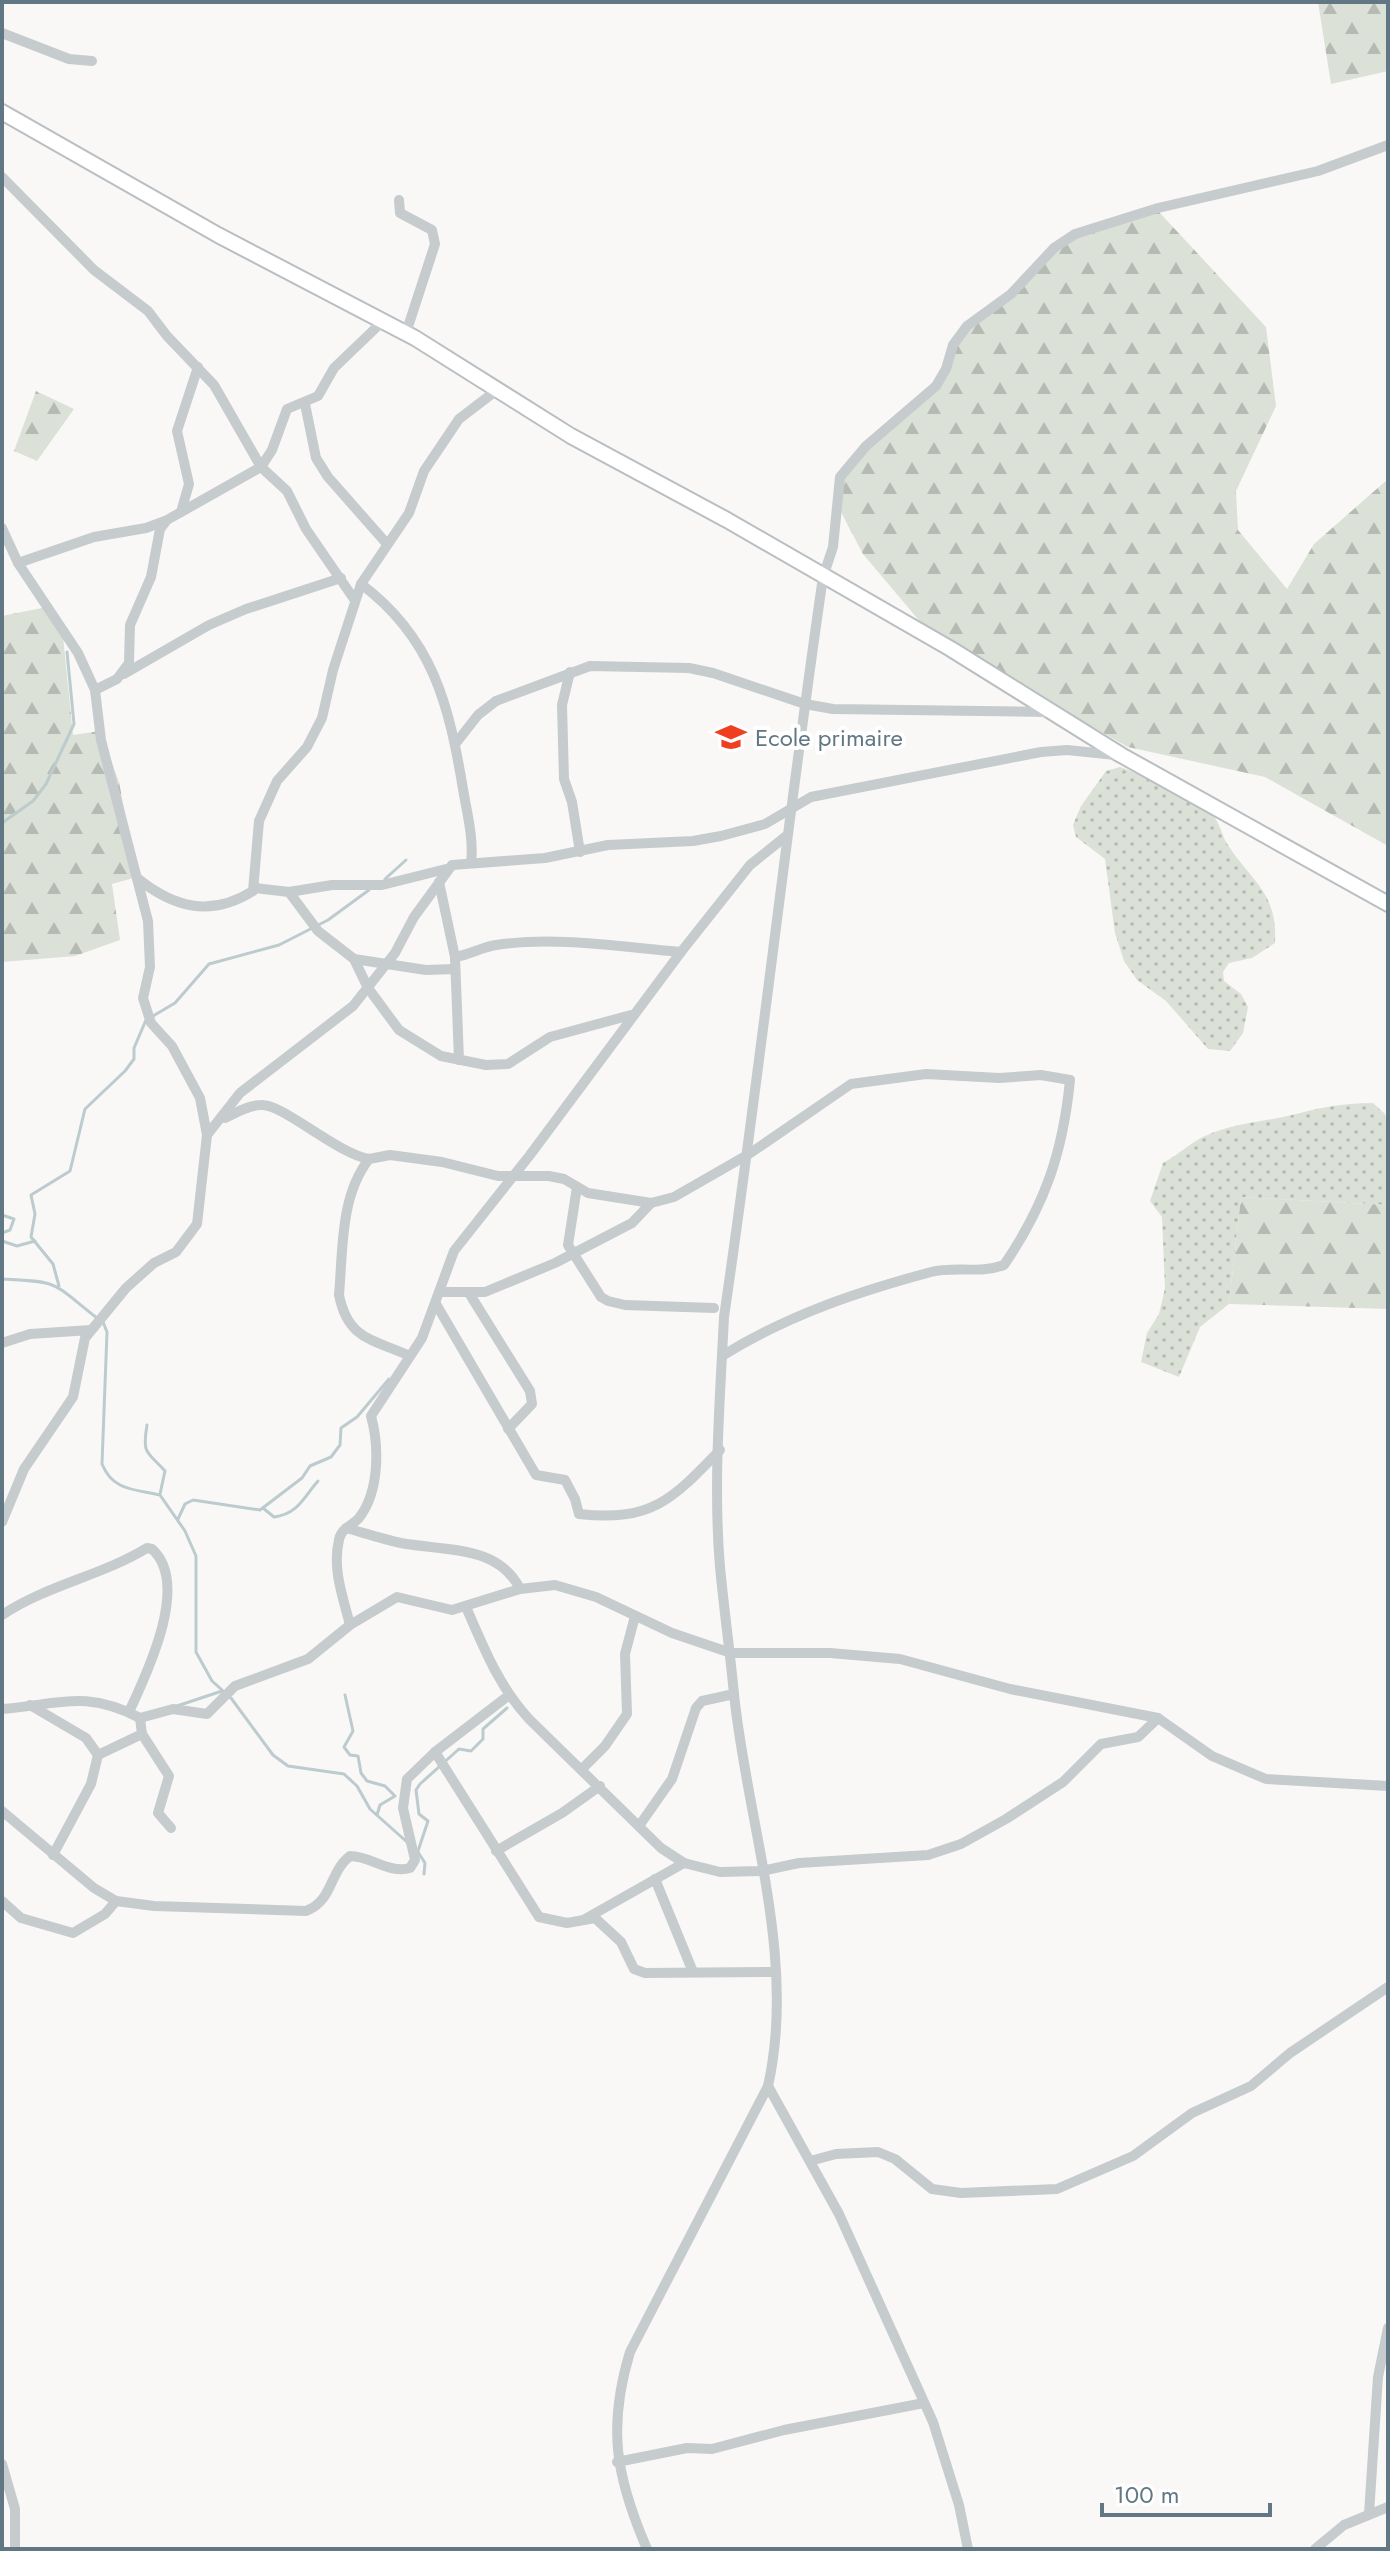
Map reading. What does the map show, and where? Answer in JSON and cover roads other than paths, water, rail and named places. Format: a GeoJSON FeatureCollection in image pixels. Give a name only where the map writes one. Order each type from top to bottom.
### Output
{"type":"FeatureCollection","features":[{"type":"Feature","properties":{"kind":"street"},"geometry":{"type":"LineString","coordinates":[[2,33],[69,59],[92,61]]}},
{"type":"Feature","properties":{"kind":"street"},"geometry":{"type":"LineString","coordinates":[[2,112],[218,235],[406,333],[571,436],[951,649],[1121,755],[1388,904]]}},
{"type":"Feature","properties":{"kind":"street"},"geometry":{"type":"LineString","coordinates":[[647,2549],[617,2462],[618,2391],[630,2352],[768,2086],[778,2023],[776,1972],[734,1694],[720,1566],[722,1356],[724,1317],[778,930],[785,837],[823,577],[833,547],[840,477],[866,446],[936,386],[946,369],[953,345],[967,326],[1011,294],[1054,248],[1075,234],[1209,194],[1318,171],[1388,145]]}},
{"type":"Feature","properties":{"kind":"street"},"geometry":{"type":"LineString","coordinates":[[2,177],[94,270],[148,311],[167,336],[214,385],[261,467],[287,491],[306,529],[354,599]]}},
{"type":"Feature","properties":{"kind":"street"},"geometry":{"type":"LineString","coordinates":[[399,200],[400,213],[432,230],[435,244],[406,333]]}},
{"type":"Feature","properties":{"kind":"street"},"geometry":{"type":"LineString","coordinates":[[18,563],[94,537],[146,528],[167,520],[261,467],[272,450],[287,409],[318,396],[334,368],[383,321]]}},
{"type":"Feature","properties":{"kind":"street"},"geometry":{"type":"LineString","coordinates":[[181,512],[189,484],[177,431],[198,367]]}},
{"type":"Feature","properties":{"kind":"street"},"geometry":{"type":"LineString","coordinates":[[255,888],[253,863],[259,821],[277,781],[307,747],[322,718],[354,599],[361,584],[409,513],[424,471],[459,419],[497,390]]}},
{"type":"Feature","properties":{"kind":"street"},"geometry":{"type":"LineString","coordinates":[[305,404],[316,458],[328,477],[387,544]]}},
{"type":"Feature","properties":{"kind":"street"},"geometry":{"type":"LineString","coordinates":[[122,675],[130,656],[130,625],[151,577],[155,543],[167,520]]}},
{"type":"Feature","properties":{"kind":"street"},"geometry":{"type":"LineString","coordinates":[[2,528],[18,563],[78,653],[95,690],[101,740],[148,921],[150,967],[143,998],[146,1010],[151,1023],[172,1046],[200,1098],[207,1135],[197,1224],[176,1252],[154,1263],[126,1288],[85,1338],[73,1397],[24,1469],[2,1522]]}},
{"type":"Feature","properties":{"kind":"street"},"geometry":{"type":"LineString","coordinates":[[95,690],[209,625],[277,598],[341,578]]}},
{"type":"Feature","properties":{"kind":"street"},"geometry":{"type":"LineString","coordinates":[[361,584],[391,606],[407,626],[443,693],[456,743],[471,863]]}},
{"type":"Feature","properties":{"kind":"street"},"geometry":{"type":"LineString","coordinates":[[456,743],[478,715],[496,701],[590,666],[689,668],[805,704],[847,710],[1049,712]]}},
{"type":"Feature","properties":{"kind":"street"},"geometry":{"type":"LineString","coordinates":[[570,672],[562,705],[564,779],[572,802],[580,852]]}},
{"type":"Feature","properties":{"kind":"street"},"geometry":{"type":"LineString","coordinates":[[136,876],[158,895],[186,906],[230,901],[255,888],[289,892],[332,885],[382,885],[471,863],[580,852],[608,845],[693,841],[747,831],[811,797],[1041,752],[1067,750],[1121,755]]}},
{"type":"Feature","properties":{"kind":"street"},"geometry":{"type":"LineString","coordinates":[[350,1625],[337,1572],[338,1540],[362,1513],[374,1476],[378,1450],[371,1416],[422,1338],[454,1251],[513,1177],[631,1015],[750,865],[785,837]]}},
{"type":"Feature","properties":{"kind":"street"},"geometry":{"type":"LineString","coordinates":[[207,1135],[223,1119],[240,1093],[353,1006],[387,964],[446,869]]}},
{"type":"Feature","properties":{"kind":"street"},"geometry":{"type":"LineString","coordinates":[[439,882],[455,963],[459,1060]]}},
{"type":"Feature","properties":{"kind":"street"},"geometry":{"type":"LineString","coordinates":[[289,892],[318,931],[354,959],[368,988],[399,1030],[441,1056],[486,1065],[508,1064],[550,1037],[631,1015]]}},
{"type":"Feature","properties":{"kind":"street"},"geometry":{"type":"LineString","coordinates":[[354,959],[426,970],[455,963],[491,945],[524,943],[681,952]]}},
{"type":"Feature","properties":{"kind":"street"},"geometry":{"type":"LineString","coordinates":[[223,1119],[256,1105],[273,1106],[350,1155],[369,1159],[404,1157],[513,1177],[549,1176],[588,1193],[651,1203],[674,1197],[749,1154],[851,1084],[926,1074],[999,1078],[1041,1075],[1070,1080],[1065,1131],[1054,1172],[1032,1221],[1004,1265],[989,1270],[934,1272],[830,1301],[786,1319],[722,1356]]}},
{"type":"Feature","properties":{"kind":"street"},"geometry":{"type":"LineString","coordinates":[[369,1159],[355,1178],[349,1197],[339,1295],[342,1311],[355,1332],[410,1356]]}},
{"type":"Feature","properties":{"kind":"street"},"geometry":{"type":"LineString","coordinates":[[577,1187],[568,1245],[601,1297],[614,1303],[714,1308]]}},
{"type":"Feature","properties":{"kind":"street"},"geometry":{"type":"LineString","coordinates":[[441,1292],[485,1292],[574,1254],[632,1223],[651,1203]]}},
{"type":"Feature","properties":{"kind":"street"},"geometry":{"type":"LineString","coordinates":[[469,1293],[530,1391],[532,1404],[508,1429]]}},
{"type":"Feature","properties":{"kind":"street"},"geometry":{"type":"LineString","coordinates":[[436,1304],[536,1475],[565,1480],[575,1499],[575,1511],[586,1515],[627,1517],[663,1503],[685,1486],[720,1450]]}},
{"type":"Feature","properties":{"kind":"street"},"geometry":{"type":"LineString","coordinates":[[2,1343],[30,1334],[91,1330]]}},
{"type":"Feature","properties":{"kind":"street"},"geometry":{"type":"LineString","coordinates":[[346,1528],[405,1544],[483,1557],[509,1571],[520,1589]]}},
{"type":"Feature","properties":{"kind":"street"},"geometry":{"type":"LineString","coordinates":[[2,1615],[28,1599],[106,1571],[152,1549],[163,1569],[166,1604],[160,1639],[129,1712]]}},
{"type":"Feature","properties":{"kind":"street"},"geometry":{"type":"LineString","coordinates":[[2,1709],[81,1700],[129,1712],[140,1718],[173,1709],[207,1714],[235,1686],[308,1659],[350,1625],[397,1597],[442,1611],[466,1607],[520,1589],[555,1585],[596,1597],[635,1616],[731,1653],[830,1653],[900,1659],[1010,1689],[1158,1718],[1212,1756],[1266,1779],[1388,1786]]}},
{"type":"Feature","properties":{"kind":"street"},"geometry":{"type":"LineString","coordinates":[[466,1607],[491,1667],[508,1696],[661,1848],[684,1863],[720,1872],[761,1871],[799,1863],[928,1855],[961,1844],[1063,1782],[1101,1744],[1138,1737],[1158,1718]]}},
{"type":"Feature","properties":{"kind":"street"},"geometry":{"type":"LineString","coordinates":[[582,1769],[605,1746],[627,1714],[625,1654],[635,1616]]}},
{"type":"Feature","properties":{"kind":"street"},"geometry":{"type":"LineString","coordinates":[[639,1826],[672,1779],[696,1708],[702,1701],[734,1694]]}},
{"type":"Feature","properties":{"kind":"street"},"geometry":{"type":"LineString","coordinates":[[2,1811],[53,1855],[116,1901],[154,1906],[306,1911],[316,1907],[330,1891],[335,1874],[350,1856],[363,1856],[391,1868],[410,1868],[415,1860],[403,1808],[407,1779],[435,1752],[508,1696]]}},
{"type":"Feature","properties":{"kind":"street"},"geometry":{"type":"LineString","coordinates":[[30,1705],[86,1738],[98,1755],[91,1784],[53,1855]]}},
{"type":"Feature","properties":{"kind":"street"},"geometry":{"type":"LineString","coordinates":[[140,1718],[142,1734],[169,1776],[158,1813],[171,1828]]}},
{"type":"Feature","properties":{"kind":"street"},"geometry":{"type":"LineString","coordinates":[[98,1755],[142,1734]]}},
{"type":"Feature","properties":{"kind":"street"},"geometry":{"type":"LineString","coordinates":[[435,1752],[539,1917],[567,1923],[595,1918],[610,1930],[634,1969],[661,1975],[776,1972]]}},
{"type":"Feature","properties":{"kind":"street"},"geometry":{"type":"LineString","coordinates":[[496,1851],[562,1813],[600,1786]]}},
{"type":"Feature","properties":{"kind":"street"},"geometry":{"type":"LineString","coordinates":[[584,1920],[684,1863]]}},
{"type":"Feature","properties":{"kind":"street"},"geometry":{"type":"LineString","coordinates":[[655,1879],[693,1972]]}},
{"type":"Feature","properties":{"kind":"street"},"geometry":{"type":"LineString","coordinates":[[2,1901],[21,1918],[73,1933],[105,1914],[116,1901]]}},
{"type":"Feature","properties":{"kind":"street"},"geometry":{"type":"LineString","coordinates":[[810,2161],[836,2154],[878,2152],[895,2159],[932,2189],[961,2193],[1057,2189],[1133,2156],[1192,2113],[1251,2086],[1290,2053],[1388,1987]]}},
{"type":"Feature","properties":{"kind":"street"},"geometry":{"type":"LineString","coordinates":[[768,2086],[851,2238],[924,2403],[959,2505],[968,2549]]}},
{"type":"Feature","properties":{"kind":"street"},"geometry":{"type":"LineString","coordinates":[[1369,2514],[1378,2377],[1388,2328]]}},
{"type":"Feature","properties":{"kind":"street"},"geometry":{"type":"LineString","coordinates":[[617,2462],[687,2448],[712,2449],[784,2430],[924,2403]]}},
{"type":"Feature","properties":{"kind":"street"},"geometry":{"type":"LineString","coordinates":[[2,2464],[15,2509],[15,2549]]}},
{"type":"Feature","properties":{"kind":"street"},"geometry":{"type":"LineString","coordinates":[[1315,2549],[1344,2525],[1388,2507]]}},
{"type":"Feature","properties":{"kind":"waterway"},"geometry":{"type":"LineString","coordinates":[[2,823],[33,801],[46,784],[74,724],[67,652]]}},
{"type":"Feature","properties":{"kind":"waterway"},"geometry":{"type":"LineString","coordinates":[[385,879],[406,860]]}},
{"type":"Feature","properties":{"kind":"waterway"},"geometry":{"type":"LineString","coordinates":[[153,1016],[175,1003],[209,964],[279,945],[328,920],[369,890]]}},
{"type":"Feature","properties":{"kind":"waterway"},"geometry":{"type":"LineString","coordinates":[[59,1286],[53,1264],[31,1237],[35,1214],[31,1195],[70,1171],[85,1109],[134,1059],[134,1048],[146,1020]]}},
{"type":"Feature","properties":{"kind":"waterway"},"geometry":{"type":"LineString","coordinates":[[2,1215],[14,1219],[10,1230],[2,1233]]}},
{"type":"Feature","properties":{"kind":"waterway"},"geometry":{"type":"LineString","coordinates":[[2,1241],[17,1246],[35,1241]]}},
{"type":"Feature","properties":{"kind":"waterway"},"geometry":{"type":"LineString","coordinates":[[2,1279],[36,1281],[55,1286],[97,1318]]}},
{"type":"Feature","properties":{"kind":"waterway"},"geometry":{"type":"LineString","coordinates":[[103,1322],[107,1332],[102,1464],[118,1484],[160,1495],[185,1531],[196,1556],[196,1652],[212,1681],[231,1698],[273,1755],[288,1766],[344,1774],[357,1786],[370,1809],[407,1842]]}},
{"type":"Feature","properties":{"kind":"waterway"},"geometry":{"type":"LineString","coordinates":[[178,1519],[185,1504],[193,1500],[260,1510],[302,1478],[310,1466],[331,1457],[340,1445],[341,1428],[357,1417],[389,1379]]}},
{"type":"Feature","properties":{"kind":"waterway"},"geometry":{"type":"LineString","coordinates":[[147,1425],[147,1452],[165,1471],[160,1494]]}},
{"type":"Feature","properties":{"kind":"waterway"},"geometry":{"type":"LineString","coordinates":[[263,1508],[274,1517],[289,1512],[318,1481]]}},
{"type":"Feature","properties":{"kind":"waterway"},"geometry":{"type":"LineString","coordinates":[[177,1706],[222,1691]]}},
{"type":"Feature","properties":{"kind":"waterway"},"geometry":{"type":"LineString","coordinates":[[345,1695],[353,1731],[344,1747],[350,1755],[358,1756],[361,1773],[367,1781],[385,1786],[395,1796],[380,1805],[377,1815]]}},
{"type":"Feature","properties":{"kind":"waterway"},"geometry":{"type":"LineString","coordinates":[[418,1851],[428,1821],[419,1814],[416,1790],[459,1749],[471,1751],[483,1739],[483,1729],[507,1708]]}},
{"type":"Feature","properties":{"kind":"waterway"},"geometry":{"type":"LineString","coordinates":[[416,1849],[425,1863],[424,1874]]}},
{"type":"Feature","properties":{"kind":"place","name":"Ecole primaire"},"geometry":{"type":"Point","coordinates":[731,737]}}]}
